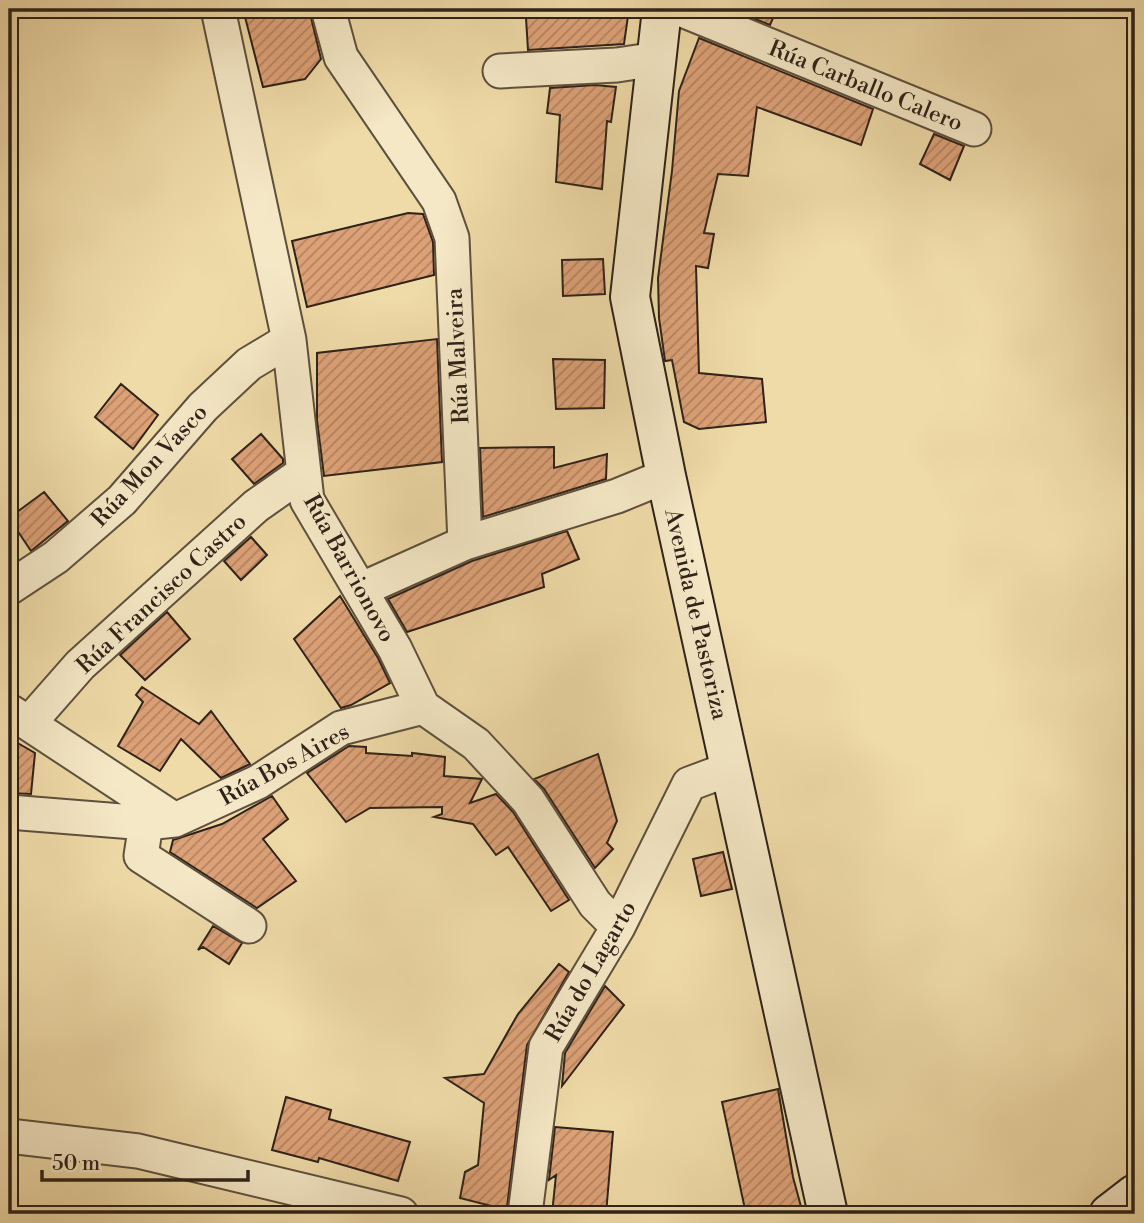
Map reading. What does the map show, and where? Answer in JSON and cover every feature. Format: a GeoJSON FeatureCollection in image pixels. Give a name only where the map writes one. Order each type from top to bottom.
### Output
{"type":"FeatureCollection","features":[{"type":"Feature","properties":{"kind":"street","name":"Rúa Barrionovo"},"geometry":{"type":"LineString","coordinates":[[218,9],[289,340],[307,500],[395,649],[423,707],[476,744],[528,800],[595,904],[618,926]]}},
{"type":"Feature","properties":{"kind":"street","name":"Rúa Malveira"},"geometry":{"type":"LineString","coordinates":[[328,9],[341,57],[439,201],[452,238],[465,543]]}},
{"type":"Feature","properties":{"kind":"street","name":"Avenida de Pastoriza"},"geometry":{"type":"LineString","coordinates":[[662,9],[630,297],[666,477],[828,1214]]}},
{"type":"Feature","properties":{"kind":"street","name":"Rúa Carballo Calero"},"geometry":{"type":"LineString","coordinates":[[680,9],[974,130]]}},
{"type":"Feature","properties":{"kind":"street"},"geometry":{"type":"LineString","coordinates":[[500,71],[617,65],[657,59]]}},
{"type":"Feature","properties":{"kind":"street","name":"Rúa Mon Vasco"},"geometry":{"type":"LineString","coordinates":[[9,589],[56,557],[122,500],[203,407],[249,364],[289,340]]}},
{"type":"Feature","properties":{"kind":"street","name":"Rúa Francisco Castro"},"geometry":{"type":"LineString","coordinates":[[19,717],[256,506],[303,473]]}},
{"type":"Feature","properties":{"kind":"street"},"geometry":{"type":"LineString","coordinates":[[360,590],[465,543],[617,496],[666,477]]}},
{"type":"Feature","properties":{"kind":"street","name":"Rúa Bos Aires"},"geometry":{"type":"LineString","coordinates":[[9,812],[160,821],[258,782],[341,728],[423,707]]}},
{"type":"Feature","properties":{"kind":"street"},"geometry":{"type":"LineString","coordinates":[[19,717],[160,821],[141,856]]}},
{"type":"Feature","properties":{"kind":"street","name":"Rúa do Lagarto"},"geometry":{"type":"LineString","coordinates":[[525,1214],[546,1047],[618,926],[689,784],[732,768]]}},
{"type":"Feature","properties":{"kind":"street"},"geometry":{"type":"LineString","coordinates":[[95,819],[116,842],[249,926]]}},
{"type":"Feature","properties":{"kind":"street"},"geometry":{"type":"LineString","coordinates":[[9,1136],[138,1151],[401,1214]]}},
{"type":"Feature","properties":{"kind":"street"},"geometry":{"type":"LineString","coordinates":[[1109,1214],[1135,1194]]}},
{"type":"Feature","properties":{"kind":"building"},"geometry":{"type":"Polygon","coordinates":[[[243,9],[309,9],[321,59],[305,79],[263,87],[243,9]]]}},
{"type":"Feature","properties":{"kind":"building"},"geometry":{"type":"Polygon","coordinates":[[[562,9],[629,9],[624,44],[528,50],[526,18],[563,15],[562,9]]]}},
{"type":"Feature","properties":{"kind":"building"},"geometry":{"type":"Polygon","coordinates":[[[730,9],[777,9],[770,25],[730,9]]]}},
{"type":"Feature","properties":{"kind":"building"},"geometry":{"type":"Polygon","coordinates":[[[699,38],[873,109],[861,145],[757,107],[748,176],[718,174],[704,233],[714,234],[708,268],[696,266],[699,373],[762,379],[766,422],[699,429],[684,422],[672,360],[665,361],[659,318],[658,278],[679,91],[699,38]]]}},
{"type":"Feature","properties":{"kind":"building"},"geometry":{"type":"Polygon","coordinates":[[[595,85],[616,87],[611,122],[607,121],[602,189],[556,182],[560,115],[547,113],[550,88],[595,85]]]}},
{"type":"Feature","properties":{"kind":"building"},"geometry":{"type":"Polygon","coordinates":[[[934,134],[964,146],[950,180],[920,164],[934,134]]]}},
{"type":"Feature","properties":{"kind":"building"},"geometry":{"type":"Polygon","coordinates":[[[408,213],[423,214],[433,242],[434,275],[307,307],[292,241],[408,213]]]}},
{"type":"Feature","properties":{"kind":"building"},"geometry":{"type":"Polygon","coordinates":[[[603,259],[605,294],[563,296],[562,260],[603,259]]]}},
{"type":"Feature","properties":{"kind":"building"},"geometry":{"type":"Polygon","coordinates":[[[437,339],[442,462],[324,476],[317,420],[317,353],[437,339]]]}},
{"type":"Feature","properties":{"kind":"building"},"geometry":{"type":"Polygon","coordinates":[[[553,359],[605,360],[604,408],[556,409],[553,359]]]}},
{"type":"Feature","properties":{"kind":"building"},"geometry":{"type":"Polygon","coordinates":[[[121,384],[158,415],[133,449],[95,417],[121,384]]]}},
{"type":"Feature","properties":{"kind":"building"},"geometry":{"type":"Polygon","coordinates":[[[261,434],[283,459],[283,463],[254,484],[232,459],[261,434]]]}},
{"type":"Feature","properties":{"kind":"building"},"geometry":{"type":"Polygon","coordinates":[[[554,447],[554,468],[607,454],[606,479],[483,517],[480,448],[554,447]]]}},
{"type":"Feature","properties":{"kind":"building"},"geometry":{"type":"Polygon","coordinates":[[[44,492],[68,521],[31,551],[9,518],[44,492]]]}},
{"type":"Feature","properties":{"kind":"building"},"geometry":{"type":"Polygon","coordinates":[[[567,531],[579,559],[542,574],[544,587],[407,632],[388,599],[472,561],[567,531]]]}},
{"type":"Feature","properties":{"kind":"building"},"geometry":{"type":"Polygon","coordinates":[[[251,537],[267,555],[241,580],[224,561],[251,537]]]}},
{"type":"Feature","properties":{"kind":"building"},"geometry":{"type":"Polygon","coordinates":[[[340,596],[390,683],[341,708],[294,639],[340,596]]]}},
{"type":"Feature","properties":{"kind":"building"},"geometry":{"type":"Polygon","coordinates":[[[167,612],[190,639],[145,680],[120,655],[167,612]]]}},
{"type":"Feature","properties":{"kind":"building"},"geometry":{"type":"Polygon","coordinates":[[[142,687],[199,724],[211,711],[250,764],[221,778],[181,739],[160,771],[118,746],[143,702],[136,695],[142,687]]]}},
{"type":"Feature","properties":{"kind":"building"},"geometry":{"type":"Polygon","coordinates":[[[9,738],[35,753],[31,794],[9,793],[9,738]]]}},
{"type":"Feature","properties":{"kind":"building"},"geometry":{"type":"Polygon","coordinates":[[[349,746],[366,747],[366,753],[412,756],[412,753],[445,757],[444,776],[482,779],[470,803],[496,794],[513,812],[569,900],[551,911],[508,847],[496,855],[473,824],[434,817],[442,814],[442,807],[370,808],[346,822],[307,773],[349,746]]]}},
{"type":"Feature","properties":{"kind":"building"},"geometry":{"type":"Polygon","coordinates":[[[598,754],[617,821],[607,843],[613,849],[595,868],[544,789],[534,779],[598,754]]]}},
{"type":"Feature","properties":{"kind":"building"},"geometry":{"type":"Polygon","coordinates":[[[272,796],[288,819],[263,839],[296,881],[257,908],[170,852],[173,840],[222,824],[272,796]]]}},
{"type":"Feature","properties":{"kind":"building"},"geometry":{"type":"Polygon","coordinates":[[[723,852],[732,889],[701,896],[693,859],[723,852]]]}},
{"type":"Feature","properties":{"kind":"building"},"geometry":{"type":"Polygon","coordinates":[[[213,926],[242,943],[229,964],[203,947],[198,950],[213,926]]]}},
{"type":"Feature","properties":{"kind":"building"},"geometry":{"type":"Polygon","coordinates":[[[559,964],[569,972],[527,1045],[507,1207],[503,1209],[460,1198],[465,1172],[478,1165],[484,1103],[445,1078],[484,1074],[518,1014],[559,964]]]}},
{"type":"Feature","properties":{"kind":"building"},"geometry":{"type":"Polygon","coordinates":[[[605,986],[624,1005],[562,1086],[565,1053],[605,986]]]}},
{"type":"Feature","properties":{"kind":"building"},"geometry":{"type":"Polygon","coordinates":[[[778,1089],[793,1177],[803,1214],[746,1214],[722,1102],[778,1089]]]}},
{"type":"Feature","properties":{"kind":"building"},"geometry":{"type":"Polygon","coordinates":[[[286,1097],[331,1110],[329,1119],[410,1142],[398,1181],[319,1158],[318,1162],[272,1150],[286,1097]]]}},
{"type":"Feature","properties":{"kind":"building"},"geometry":{"type":"Polygon","coordinates":[[[555,1127],[613,1132],[606,1214],[552,1214],[556,1175],[549,1180],[555,1127]]]}}]}
